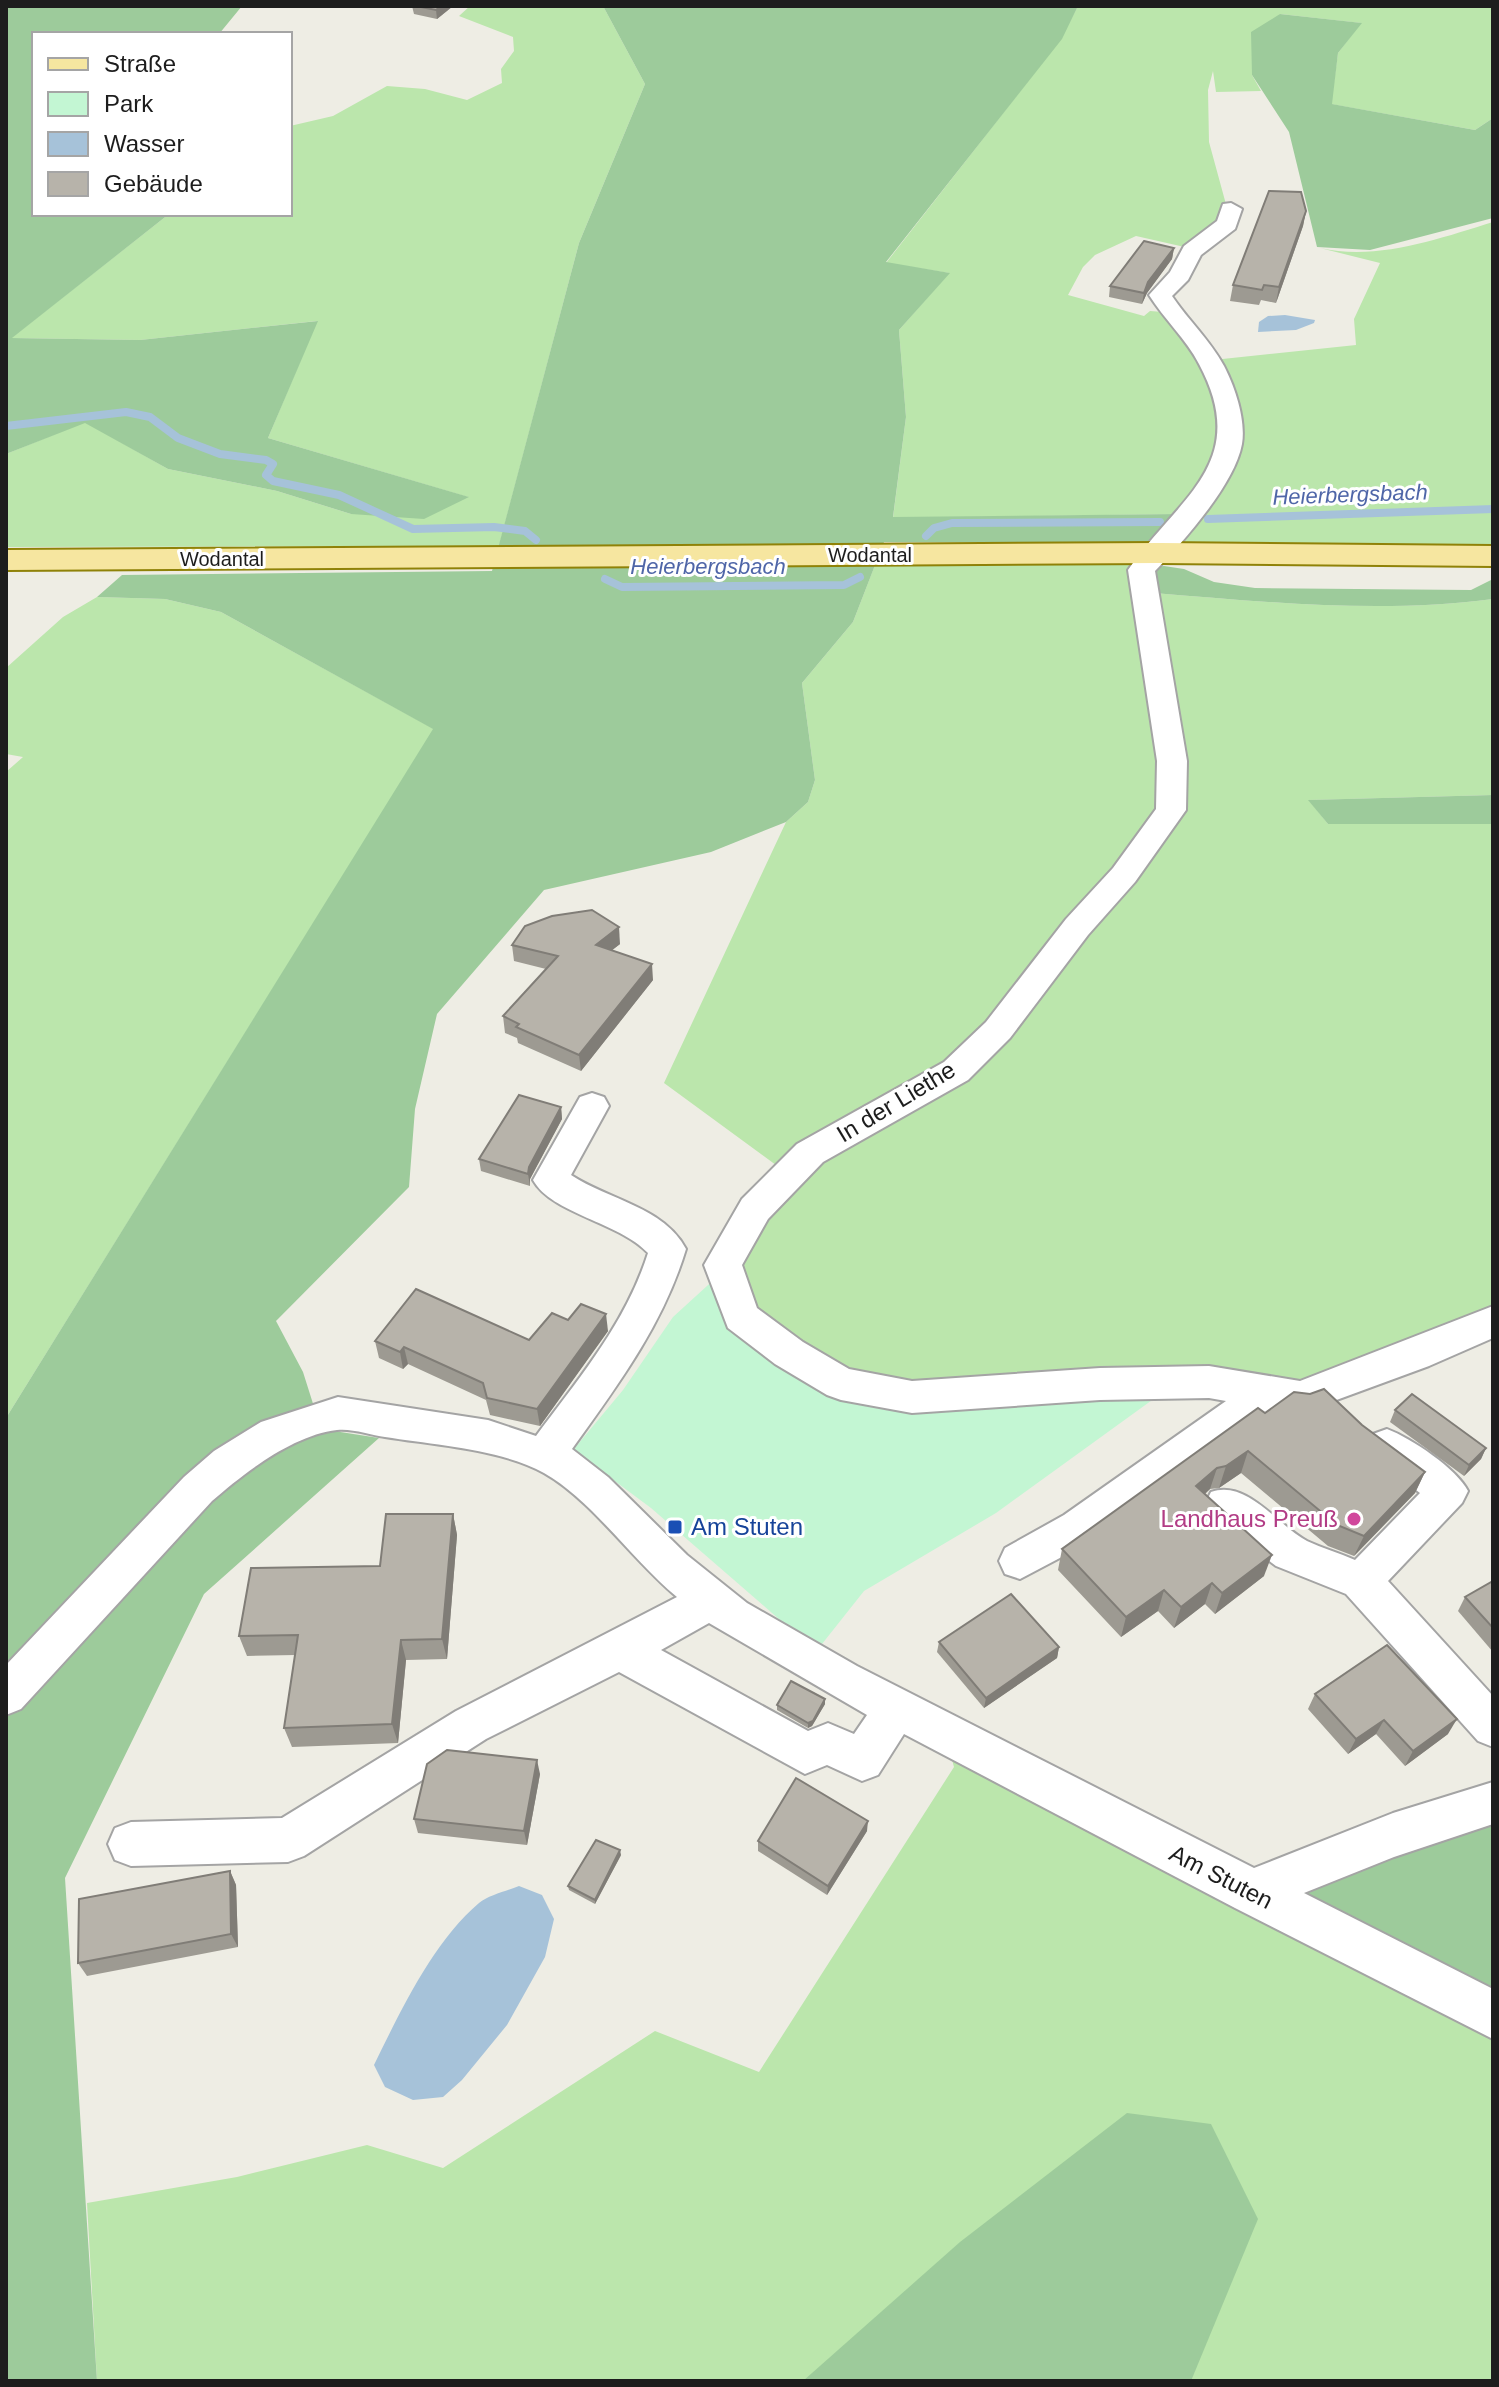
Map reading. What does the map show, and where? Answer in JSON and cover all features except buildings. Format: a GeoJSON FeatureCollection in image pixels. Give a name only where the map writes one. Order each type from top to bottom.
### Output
{"type":"FeatureCollection","features":[{"type":"Feature","properties":{"kind":"main road","name":"Wodantal"},"geometry":{"type":"LineString","coordinates":[[6,560],[1160,553],[1493,556]]}},
{"type":"Feature","properties":{"kind":"street","name":"In der Liethe"},"geometry":{"type":"LineString","coordinates":[[1231,209],[1227,224],[1192,251],[1180,275],[1160,295],[1213,367],[1227,415],[1230,444],[1220,472],[1160,553],[1141,570],[1172,761],[1171,810],[1124,875],[1077,927],[998,1030],[956,1071],[810,1153],[755,1209],[723,1265],[741,1317],[789,1353],[841,1384],[912,1397],[1100,1384],[1193,1382],[1301,1397],[1415,1355],[1493,1321]]}},
{"type":"Feature","properties":{"kind":"street"},"geometry":{"type":"LineString","coordinates":[[544,1456],[635,1324],[662,1274],[668,1249],[655,1234],[630,1218],[568,1193],[551,1180],[592,1106]]}},
{"type":"Feature","properties":{"kind":"street"},"geometry":{"type":"LineString","coordinates":[[1323,1389],[1369,1432],[1448,1491],[1361,1581]]}},
{"type":"Feature","properties":{"kind":"street"},"geometry":{"type":"LineString","coordinates":[[1020,1561],[1078,1528],[1268,1392]]}},
{"type":"Feature","properties":{"kind":"street","name":"Am Stuten"},"geometry":{"type":"LineString","coordinates":[[6,1695],[198,1489],[228,1463],[275,1434],[338,1413],[488,1437],[557,1460],[594,1489],[672,1568],[732,1616],[896,1708],[1493,2015]]}},
{"type":"Feature","properties":{"kind":"street"},"geometry":{"type":"LineString","coordinates":[[1225,1504],[1291,1553],[1361,1581],[1493,1727]]}},
{"type":"Feature","properties":{"kind":"street"},"geometry":{"type":"LineString","coordinates":[[131,1844],[288,1840],[449,1737],[712,1599]]}},
{"type":"Feature","properties":{"kind":"street"},"geometry":{"type":"LineString","coordinates":[[627,1646],[633,1657],[805,1753],[828,1744],[862,1760],[896,1708]]}},
{"type":"Feature","properties":{"kind":"street"},"geometry":{"type":"LineString","coordinates":[[1251,1892],[1393,1835],[1493,1803]]}},
{"type":"Feature","properties":{"kind":"green space"},"geometry":{"type":"Polygon","coordinates":[[[6,6],[242,6],[221,32],[32,32],[32,216],[166,216],[12,338],[140,340],[318,321],[268,438],[469,497],[424,519],[351,514],[277,491],[168,469],[85,423],[6,454],[6,6]]]}},
{"type":"Feature","properties":{"kind":"green space"},"geometry":{"type":"Polygon","coordinates":[[[470,6],[603,6],[645,84],[579,243],[499,546],[6,547],[6,454],[85,422],[168,469],[277,491],[351,514],[468,497],[268,438],[317,321],[140,340],[11,338],[166,216],[292,216],[292,126],[333,116],[387,86],[425,89],[467,100],[502,83],[501,69],[514,51],[513,37],[459,16],[470,6]]]}},
{"type":"Feature","properties":{"kind":"green space"},"geometry":{"type":"Polygon","coordinates":[[[603,6],[1078,6],[1062,39],[886,262],[950,273],[899,330],[906,417],[893,517],[1178,514],[1158,543],[884,542],[853,622],[802,683],[815,780],[808,802],[786,822],[711,852],[544,890],[437,1014],[415,1109],[409,1187],[276,1321],[303,1372],[321,1429],[379,1438],[204,1594],[65,1878],[97,2381],[6,2381],[6,1418],[433,729],[221,612],[165,599],[97,597],[122,575],[492,571],[579,243],[645,84],[603,6]]]}},
{"type":"Feature","properties":{"kind":"green space"},"geometry":{"type":"Polygon","coordinates":[[[1078,6],[1493,6],[1493,118],[1475,130],[1331,104],[1338,53],[1361,23],[1280,14],[1252,75],[1261,91],[1216,92],[1213,71],[1208,90],[1209,142],[1227,208],[1222,223],[1189,248],[1136,236],[1095,255],[1083,267],[1068,295],[1144,316],[1150,311],[1163,312],[1212,377],[1223,445],[1217,469],[1178,514],[893,518],[906,417],[899,330],[949,273],[886,263],[1061,39],[1078,6]]]}},
{"type":"Feature","properties":{"kind":"green space"},"geometry":{"type":"Polygon","coordinates":[[[1280,14],[1362,23],[1338,53],[1332,104],[1475,130],[1493,118],[1493,218],[1370,250],[1317,247],[1289,132],[1252,75],[1251,32],[1280,14]]]}},
{"type":"Feature","properties":{"kind":"green space"},"geometry":{"type":"Polygon","coordinates":[[[1493,222],[1493,546],[1183,542],[1196,510],[1226,472],[1213,360],[1356,345],[1354,319],[1380,263],[1320,248],[1363,252],[1385,250],[1493,222]]]}},
{"type":"Feature","properties":{"kind":"green space"},"geometry":{"type":"Polygon","coordinates":[[[1138,562],[1166,776],[1152,829],[950,1067],[780,1168],[664,1083],[786,822],[808,802],[815,780],[802,683],[853,622],[875,565],[1138,562]]]}},
{"type":"Feature","properties":{"kind":"green space"},"geometry":{"type":"Polygon","coordinates":[[[1152,567],[1184,569],[1214,582],[1255,588],[1471,590],[1493,579],[1493,599],[1366,606],[1154,593],[1152,567]]]}},
{"type":"Feature","properties":{"kind":"green space"},"geometry":{"type":"Polygon","coordinates":[[[1154,593],[1366,606],[1493,599],[1493,795],[1309,800],[1328,824],[1493,824],[1493,1312],[1297,1388],[981,1388],[847,1379],[751,1311],[736,1278],[759,1211],[811,1161],[914,1104],[1162,834],[1154,593]]]}},
{"type":"Feature","properties":{"kind":"green space"},"geometry":{"type":"Polygon","coordinates":[[[97,597],[165,599],[221,612],[434,729],[6,1418],[6,772],[23,757],[6,754],[6,668],[63,617],[97,597]]]}},
{"type":"Feature","properties":{"kind":"green space"},"geometry":{"type":"Polygon","coordinates":[[[1493,795],[1493,824],[1328,824],[1308,800],[1493,795]]]}},
{"type":"Feature","properties":{"kind":"green space"},"geometry":{"type":"Polygon","coordinates":[[[719,1275],[833,1389],[1166,1390],[996,1513],[864,1591],[822,1644],[780,1620],[651,1508],[573,1450],[623,1390],[673,1317],[719,1275]]]}},
{"type":"Feature","properties":{"kind":"green space"},"geometry":{"type":"Polygon","coordinates":[[[951,1756],[1493,2040],[1493,2381],[97,2381],[87,2203],[237,2177],[367,2145],[443,2168],[655,2031],[759,2072],[954,1767],[951,1756]]]}},
{"type":"Feature","properties":{"kind":"green space"},"geometry":{"type":"Polygon","coordinates":[[[1493,1811],[1493,2001],[1307,1899],[1305,1887],[1493,1811]]]}},
{"type":"Feature","properties":{"kind":"green space"},"geometry":{"type":"Polygon","coordinates":[[[1127,2113],[1211,2124],[1258,2219],[1191,2381],[803,2381],[960,2242],[1127,2113]]]}},
{"type":"Feature","properties":{"kind":"water"},"geometry":{"type":"Polygon","coordinates":[[[1285,315],[1315,320],[1296,330],[1258,332],[1259,322],[1268,316],[1285,315]]]}},
{"type":"Feature","properties":{"kind":"water"},"geometry":{"type":"Polygon","coordinates":[[[519,1886],[542,1895],[554,1919],[545,1957],[507,2025],[462,2080],[443,2097],[413,2100],[385,2087],[374,2065],[432,1957],[479,1903],[519,1886]]]}},
{"type":"Feature","properties":{"kind":"waterway","name":"Heierbergsbach"},"geometry":{"type":"LineString","coordinates":[[6,426],[126,412],[150,417],[178,438],[220,454],[266,460],[273,464],[266,475],[273,481],[339,495],[413,529],[494,527],[525,531],[536,540]]}},
{"type":"Feature","properties":{"kind":"waterway","name":"Heierbergsbach"},"geometry":{"type":"LineString","coordinates":[[1208,519],[1493,509]]}},
{"type":"Feature","properties":{"kind":"waterway","name":"Heierbergsbach"},"geometry":{"type":"LineString","coordinates":[[926,536],[934,528],[952,523],[1160,522]]}},
{"type":"Feature","properties":{"kind":"waterway","name":"Heierbergsbach"},"geometry":{"type":"LineString","coordinates":[[605,579],[622,587],[844,585],[860,577]]}},
{"type":"Feature","properties":{"kind":"place","name":"Landhaus Preuß"},"geometry":{"type":"Point","coordinates":[1354,1519]}},
{"type":"Feature","properties":{"kind":"place","name":"Am Stuten"},"geometry":{"type":"Point","coordinates":[675,1527]}}]}
